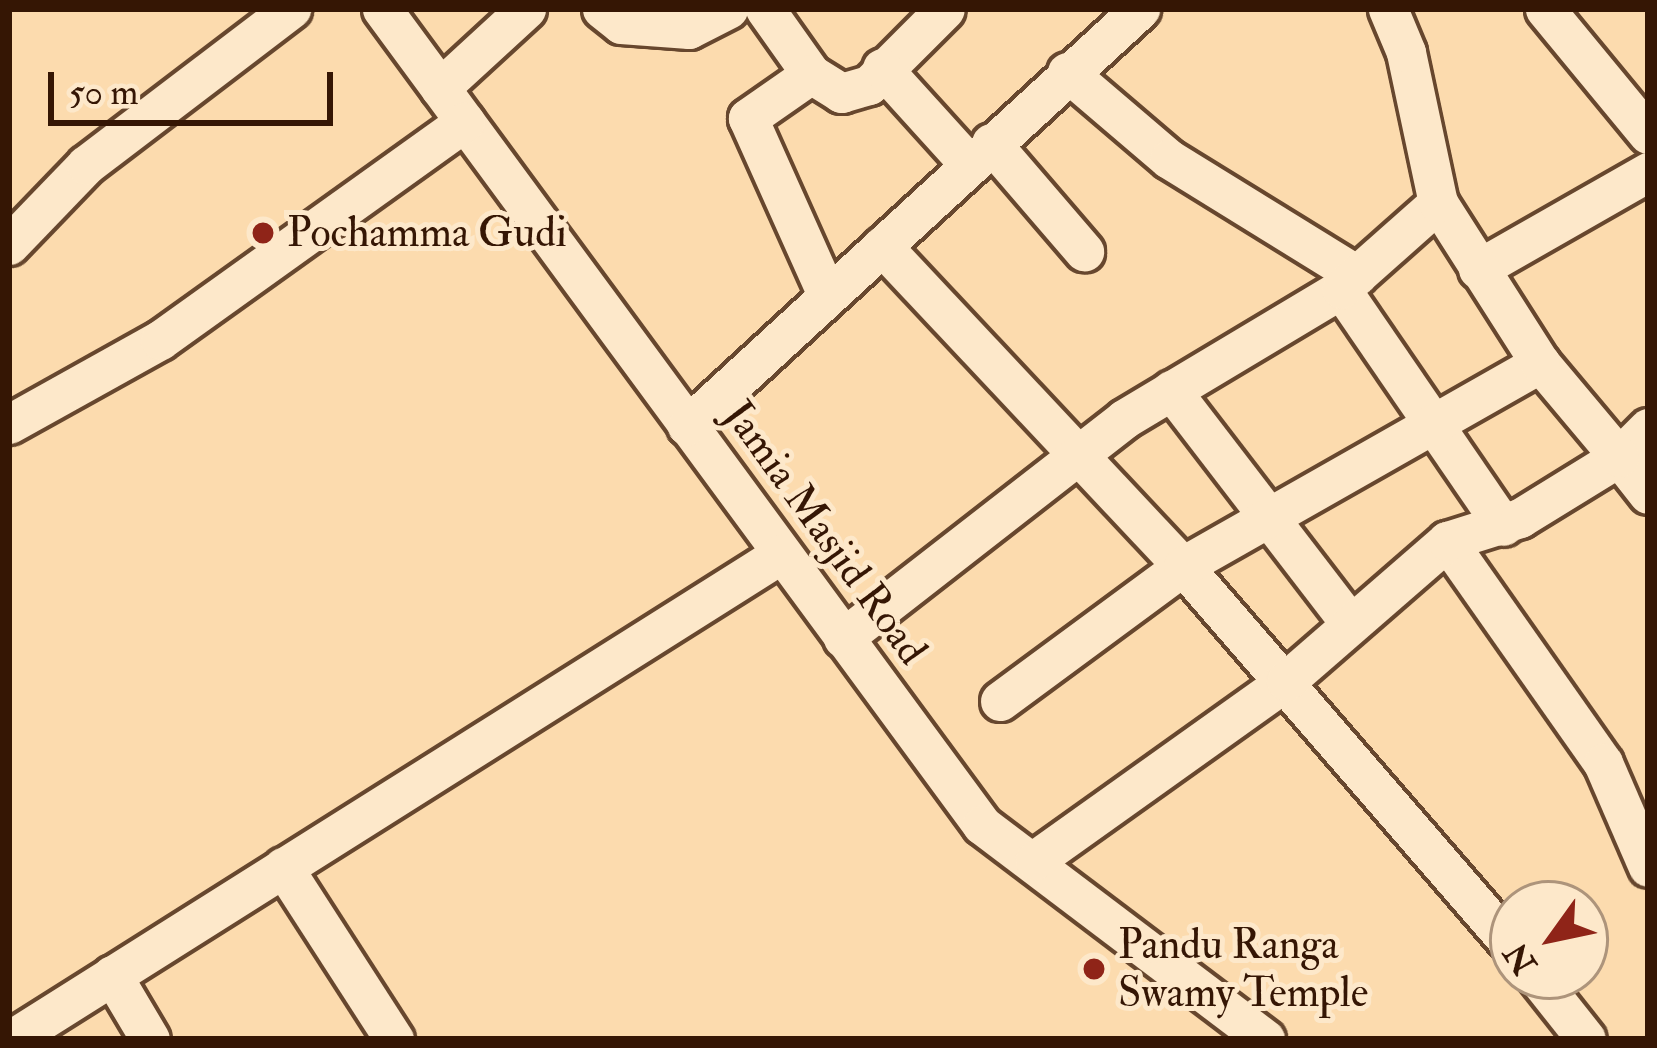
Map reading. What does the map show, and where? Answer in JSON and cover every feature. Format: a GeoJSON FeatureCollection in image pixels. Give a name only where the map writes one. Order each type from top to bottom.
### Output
{"type":"FeatureCollection","features":[{"type":"Feature","properties":{"kind":"street"},"geometry":{"type":"LineString","coordinates":[[9,244],[86,165],[291,9]]}},
{"type":"Feature","properties":{"kind":"street","name":"Jamia Masjid Road"},"geometry":{"type":"LineString","coordinates":[[382,9],[982,825],[1035,860],[1265,1039]]}},
{"type":"Feature","properties":{"kind":"street"},"geometry":{"type":"LineString","coordinates":[[440,88],[526,9]]}},
{"type":"Feature","properties":{"kind":"street"},"geometry":{"type":"LineString","coordinates":[[602,9],[621,24],[689,29],[728,9]]}},
{"type":"Feature","properties":{"kind":"street"},"geometry":{"type":"LineString","coordinates":[[765,9],[811,74],[858,92],[945,9]]}},
{"type":"Feature","properties":{"kind":"street"},"geometry":{"type":"LineString","coordinates":[[687,426],[826,292],[1140,9]]}},
{"type":"Feature","properties":{"kind":"street"},"geometry":{"type":"LineString","coordinates":[[1545,9],[1648,134]]}},
{"type":"Feature","properties":{"kind":"street"},"geometry":{"type":"LineString","coordinates":[[1391,10],[1438,202],[1540,363],[1648,494]]}},
{"type":"Feature","properties":{"kind":"street"},"geometry":{"type":"LineString","coordinates":[[883,68],[1084,250]]}},
{"type":"Feature","properties":{"kind":"street"},"geometry":{"type":"LineString","coordinates":[[1067,72],[1168,160],[1349,282],[1430,419],[1503,526]]}},
{"type":"Feature","properties":{"kind":"street"},"geometry":{"type":"LineString","coordinates":[[811,74],[748,118],[826,292]]}},
{"type":"Feature","properties":{"kind":"street"},"geometry":{"type":"LineString","coordinates":[[9,424],[160,340],[465,122]]}},
{"type":"Feature","properties":{"kind":"street"},"geometry":{"type":"LineString","coordinates":[[1478,269],[1648,172]]}},
{"type":"Feature","properties":{"kind":"street"},"geometry":{"type":"LineString","coordinates":[[843,638],[1073,458],[1172,390],[1349,282],[1438,202]]}},
{"type":"Feature","properties":{"kind":"street"},"geometry":{"type":"LineString","coordinates":[[882,246],[1073,458],[1183,566],[1489,919]]}},
{"type":"Feature","properties":{"kind":"street"},"geometry":{"type":"LineString","coordinates":[[1000,700],[1183,566],[1430,419],[1540,363]]}},
{"type":"Feature","properties":{"kind":"street"},"geometry":{"type":"LineString","coordinates":[[1172,390],[1349,622]]}},
{"type":"Feature","properties":{"kind":"street"},"geometry":{"type":"LineString","coordinates":[[1035,860],[1286,681],[1447,541],[1503,526],[1619,457],[1648,428]]}},
{"type":"Feature","properties":{"kind":"street"},"geometry":{"type":"LineString","coordinates":[[1447,541],[1635,812],[1648,867]]}},
{"type":"Feature","properties":{"kind":"street"},"geometry":{"type":"LineString","coordinates":[[12,1039],[781,554]]}},
{"type":"Feature","properties":{"kind":"street"},"geometry":{"type":"LineString","coordinates":[[284,867],[394,1039]]}},
{"type":"Feature","properties":{"kind":"street"},"geometry":{"type":"LineString","coordinates":[[112,975],[150,1039]]}},
{"type":"Feature","properties":{"kind":"street"},"geometry":{"type":"LineString","coordinates":[[1555,1000],[1586,1039]]}},
{"type":"Feature","properties":{"kind":"place","name":"Pochamma Gudi"},"geometry":{"type":"Point","coordinates":[263,233]}},
{"type":"Feature","properties":{"kind":"place","name":"Pandu Ranga Swamy Temple"},"geometry":{"type":"Point","coordinates":[1094,969]}}]}
